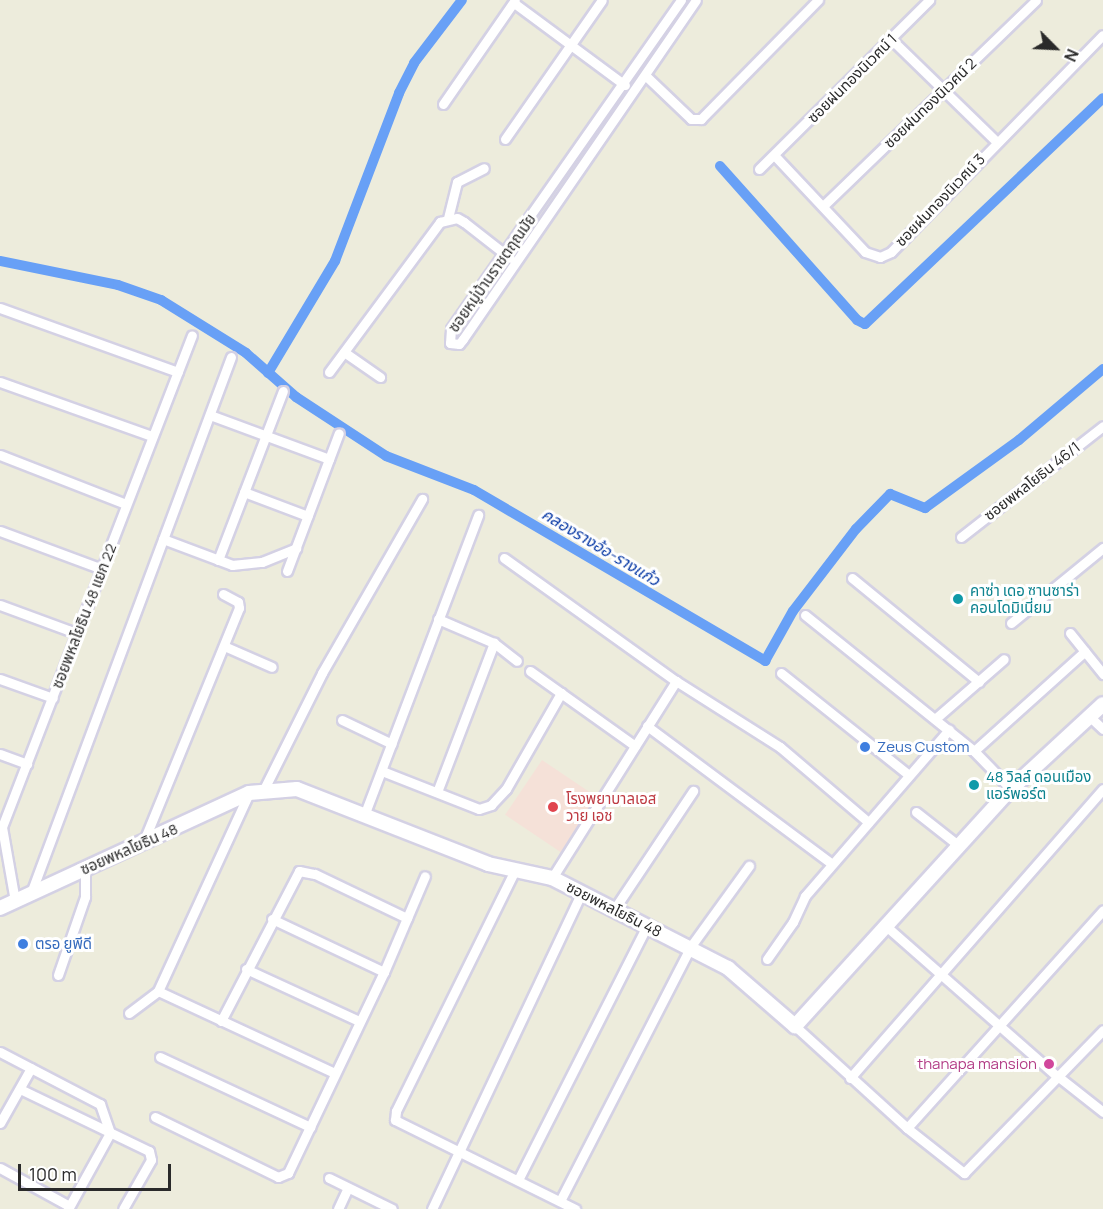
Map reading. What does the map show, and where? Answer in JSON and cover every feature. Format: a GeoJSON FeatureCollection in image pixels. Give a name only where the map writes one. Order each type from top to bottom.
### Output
{"type":"FeatureCollection","features":[{"type":"Feature","properties":{"kind":"street"},"geometry":{"type":"LineString","coordinates":[[505,139],[602,0]]}},
{"type":"Feature","properties":{"kind":"street","name":"ซอยหมู่บ้านราชตฤณมัย"},"geometry":{"type":"LineString","coordinates":[[681,0],[506,255],[451,329],[450,343],[459,344],[517,264],[696,0]]}},
{"type":"Feature","properties":{"kind":"street"},"geometry":{"type":"LineString","coordinates":[[646,76],[691,119],[701,119],[818,0]]}},
{"type":"Feature","properties":{"kind":"street","name":"ซอยฝนทองนิเวศน์ 1"},"geometry":{"type":"LineString","coordinates":[[759,169],[929,0]]}},
{"type":"Feature","properties":{"kind":"street","name":"ซอยฝนทองนิเวศน์ 2"},"geometry":{"type":"LineString","coordinates":[[823,206],[1036,0]]}},
{"type":"Feature","properties":{"kind":"street"},"geometry":{"type":"LineString","coordinates":[[443,104],[515,1],[624,85]]}},
{"type":"Feature","properties":{"kind":"street"},"geometry":{"type":"LineString","coordinates":[[675,9],[685,17]]}},
{"type":"Feature","properties":{"kind":"street","name":"ซอยฝนทองนิเวศน์ 3"},"geometry":{"type":"LineString","coordinates":[[774,155],[865,252],[880,257],[891,252],[996,141],[1103,35]]}},
{"type":"Feature","properties":{"kind":"street"},"geometry":{"type":"LineString","coordinates":[[891,39],[996,141]]}},
{"type":"Feature","properties":{"kind":"street"},"geometry":{"type":"LineString","coordinates":[[448,218],[457,182],[484,168]]}},
{"type":"Feature","properties":{"kind":"street"},"geometry":{"type":"LineString","coordinates":[[562,171],[574,181]]}},
{"type":"Feature","properties":{"kind":"street"},"geometry":{"type":"LineString","coordinates":[[329,372],[440,222],[448,218],[464,222],[517,264]]}},
{"type":"Feature","properties":{"kind":"street"},"geometry":{"type":"LineString","coordinates":[[0,308],[178,372]]}},
{"type":"Feature","properties":{"kind":"street","name":"ซอยพหลโยธิน 48 แยก 22"},"geometry":{"type":"LineString","coordinates":[[15,901],[1,826],[53,699],[76,633],[192,334]]}},
{"type":"Feature","properties":{"kind":"street"},"geometry":{"type":"LineString","coordinates":[[344,352],[380,377]]}},
{"type":"Feature","properties":{"kind":"street"},"geometry":{"type":"LineString","coordinates":[[32,893],[231,357]]}},
{"type":"Feature","properties":{"kind":"street"},"geometry":{"type":"LineString","coordinates":[[0,382],[152,436]]}},
{"type":"Feature","properties":{"kind":"street"},"geometry":{"type":"LineString","coordinates":[[218,560],[283,391]]}},
{"type":"Feature","properties":{"kind":"street"},"geometry":{"type":"LineString","coordinates":[[210,415],[329,459]]}},
{"type":"Feature","properties":{"kind":"street","name":"ซอยพหลโยธิน 46/1"},"geometry":{"type":"LineString","coordinates":[[961,537],[1103,426]]}},
{"type":"Feature","properties":{"kind":"street"},"geometry":{"type":"LineString","coordinates":[[286,571],[339,433]]}},
{"type":"Feature","properties":{"kind":"street"},"geometry":{"type":"LineString","coordinates":[[0,455],[126,504]]}},
{"type":"Feature","properties":{"kind":"street"},"geometry":{"type":"LineString","coordinates":[[244,492],[308,516]]}},
{"type":"Feature","properties":{"kind":"street"},"geometry":{"type":"LineString","coordinates":[[264,789],[322,673],[422,499]]}},
{"type":"Feature","properties":{"kind":"street"},"geometry":{"type":"LineString","coordinates":[[365,813],[478,515]]}},
{"type":"Feature","properties":{"kind":"street"},"geometry":{"type":"LineString","coordinates":[[0,531],[102,569]]}},
{"type":"Feature","properties":{"kind":"street"},"geometry":{"type":"LineString","coordinates":[[163,538],[218,560],[246,565],[296,548]]}},
{"type":"Feature","properties":{"kind":"street"},"geometry":{"type":"LineString","coordinates":[[1011,623],[1103,548]]}},
{"type":"Feature","properties":{"kind":"street"},"geometry":{"type":"LineString","coordinates":[[504,558],[676,681],[780,747],[868,822]]}},
{"type":"Feature","properties":{"kind":"street"},"geometry":{"type":"LineString","coordinates":[[852,578],[979,682]]}},
{"type":"Feature","properties":{"kind":"street"},"geometry":{"type":"LineString","coordinates":[[143,843],[240,604],[223,594]]}},
{"type":"Feature","properties":{"kind":"street"},"geometry":{"type":"LineString","coordinates":[[0,604],[76,633]]}},
{"type":"Feature","properties":{"kind":"street"},"geometry":{"type":"LineString","coordinates":[[805,615],[974,751],[1011,789]]}},
{"type":"Feature","properties":{"kind":"street"},"geometry":{"type":"LineString","coordinates":[[438,619],[494,643],[518,661]]}},
{"type":"Feature","properties":{"kind":"street"},"geometry":{"type":"LineString","coordinates":[[1070,633],[1103,674]]}},
{"type":"Feature","properties":{"kind":"street"},"geometry":{"type":"LineString","coordinates":[[437,792],[494,643]]}},
{"type":"Feature","properties":{"kind":"street"},"geometry":{"type":"LineString","coordinates":[[224,646],[272,667]]}},
{"type":"Feature","properties":{"kind":"street"},"geometry":{"type":"LineString","coordinates":[[974,751],[1085,651]]}},
{"type":"Feature","properties":{"kind":"street"},"geometry":{"type":"LineString","coordinates":[[935,719],[1004,659]]}},
{"type":"Feature","properties":{"kind":"street"},"geometry":{"type":"LineString","coordinates":[[530,671],[635,746]]}},
{"type":"Feature","properties":{"kind":"street"},"geometry":{"type":"LineString","coordinates":[[781,673],[909,775]]}},
{"type":"Feature","properties":{"kind":"street"},"geometry":{"type":"LineString","coordinates":[[0,679],[53,699]]}},
{"type":"Feature","properties":{"kind":"street"},"geometry":{"type":"LineString","coordinates":[[552,878],[676,681]]}},
{"type":"Feature","properties":{"kind":"street"},"geometry":{"type":"LineString","coordinates":[[382,771],[479,809],[492,805],[506,789],[561,693]]}},
{"type":"Feature","properties":{"kind":"street"},"geometry":{"type":"LineString","coordinates":[[1102,1034],[964,1173],[907,1128],[795,1026],[1011,789],[1103,704]]}},
{"type":"Feature","properties":{"kind":"street"},"geometry":{"type":"LineString","coordinates":[[1089,716],[1103,729]]}},
{"type":"Feature","properties":{"kind":"street"},"geometry":{"type":"LineString","coordinates":[[342,720],[392,744]]}},
{"type":"Feature","properties":{"kind":"street"},"geometry":{"type":"LineString","coordinates":[[647,726],[831,863]]}},
{"type":"Feature","properties":{"kind":"street"},"geometry":{"type":"LineString","coordinates":[[767,959],[793,922],[805,896],[831,863],[949,730]]}},
{"type":"Feature","properties":{"kind":"street"},"geometry":{"type":"LineString","coordinates":[[0,754],[27,764]]}},
{"type":"Feature","properties":{"kind":"street","name":"ซอยพหลโยธิน 48"},"geometry":{"type":"LineString","coordinates":[[0,908],[249,793],[264,789],[304,791],[365,813],[488,864],[552,878],[582,892],[691,946],[728,968],[795,1026]]}},
{"type":"Feature","properties":{"kind":"street"},"geometry":{"type":"LineString","coordinates":[[850,1078],[943,976],[1103,789]]}},
{"type":"Feature","properties":{"kind":"street"},"geometry":{"type":"LineString","coordinates":[[615,908],[693,791]]}},
{"type":"Feature","properties":{"kind":"street"},"geometry":{"type":"LineString","coordinates":[[129,1013],[158,991],[249,793]]}},
{"type":"Feature","properties":{"kind":"street"},"geometry":{"type":"LineString","coordinates":[[916,812],[958,845]]}},
{"type":"Feature","properties":{"kind":"street"},"geometry":{"type":"LineString","coordinates":[[560,1201],[691,946],[749,866]]}},
{"type":"Feature","properties":{"kind":"street"},"geometry":{"type":"LineString","coordinates":[[58,975],[85,897],[85,869]]}},
{"type":"Feature","properties":{"kind":"street"},"geometry":{"type":"LineString","coordinates":[[515,870],[395,1116],[398,1122],[575,1209]]}},
{"type":"Feature","properties":{"kind":"street"},"geometry":{"type":"LineString","coordinates":[[220,1021],[295,877],[305,871],[408,918]]}},
{"type":"Feature","properties":{"kind":"street"},"geometry":{"type":"LineString","coordinates":[[155,1117],[278,1177],[288,1173],[384,972],[424,876]]}},
{"type":"Feature","properties":{"kind":"street"},"geometry":{"type":"LineString","coordinates":[[432,1209],[457,1149],[582,892]]}},
{"type":"Feature","properties":{"kind":"street"},"geometry":{"type":"LineString","coordinates":[[907,1128],[1103,909]]}},
{"type":"Feature","properties":{"kind":"street"},"geometry":{"type":"LineString","coordinates":[[272,919],[384,972]]}},
{"type":"Feature","properties":{"kind":"street"},"geometry":{"type":"LineString","coordinates":[[518,1180],[647,926]]}},
{"type":"Feature","properties":{"kind":"street"},"geometry":{"type":"LineString","coordinates":[[886,926],[1059,1078],[1103,1112]]}},
{"type":"Feature","properties":{"kind":"street"},"geometry":{"type":"LineString","coordinates":[[246,969],[359,1021]]}},
{"type":"Feature","properties":{"kind":"street"},"geometry":{"type":"LineString","coordinates":[[158,991],[335,1073]]}},
{"type":"Feature","properties":{"kind":"street"},"geometry":{"type":"LineString","coordinates":[[0,1052],[100,1104],[110,1133],[69,1208],[0,1168]]}},
{"type":"Feature","properties":{"kind":"street"},"geometry":{"type":"LineString","coordinates":[[160,1057],[310,1127]]}},
{"type":"Feature","properties":{"kind":"street"},"geometry":{"type":"LineString","coordinates":[[0,1123],[31,1068]]}},
{"type":"Feature","properties":{"kind":"street"},"geometry":{"type":"LineString","coordinates":[[20,1089],[146,1149],[151,1156],[123,1209]]}},
{"type":"Feature","properties":{"kind":"street"},"geometry":{"type":"LineString","coordinates":[[328,1178],[392,1209]]}},
{"type":"Feature","properties":{"kind":"street"},"geometry":{"type":"LineString","coordinates":[[338,1209],[348,1188]]}},
{"type":"Feature","properties":{"kind":"shaded area","name":"โรงพยาบาลเอส วาย เอช"},"geometry":{"type":"Polygon","coordinates":[[[542,760],[599,799],[562,853],[505,815],[542,760]]]}},
{"type":"Feature","properties":{"kind":"waterway"},"geometry":{"type":"LineString","coordinates":[[268,373],[335,261],[399,93],[414,63],[462,0]]}},
{"type":"Feature","properties":{"kind":"waterway"},"geometry":{"type":"LineString","coordinates":[[720,166],[857,320],[865,324],[1103,98]]}},
{"type":"Feature","properties":{"kind":"waterway","name":"คลองรางอ้อ-รางแก้ว"},"geometry":{"type":"LineString","coordinates":[[0,261],[118,285],[161,300],[246,353],[296,397],[386,456],[474,490],[765,661],[793,611],[856,529],[890,494],[925,508],[1019,440],[1103,369]]}},
{"type":"Feature","properties":{"kind":"place","name":"คาซ่า เดอ ซานซาร่า คอนโดมิเนี่ยม"},"geometry":{"type":"Point","coordinates":[958,599]}},
{"type":"Feature","properties":{"kind":"place","name":"Zeus Custom"},"geometry":{"type":"Point","coordinates":[865,747]}},
{"type":"Feature","properties":{"kind":"place","name":"48 วิลล์ ดอนเมือง แอร์พอร์ต"},"geometry":{"type":"Point","coordinates":[974,785]}},
{"type":"Feature","properties":{"kind":"place","name":"โรงพยาบาลเอส วาย เอช"},"geometry":{"type":"Point","coordinates":[553,807]}},
{"type":"Feature","properties":{"kind":"place","name":"ตรอ ยูพีดี"},"geometry":{"type":"Point","coordinates":[23,944]}},
{"type":"Feature","properties":{"kind":"place","name":"thanapa mansion"},"geometry":{"type":"Point","coordinates":[1049,1064]}}]}
